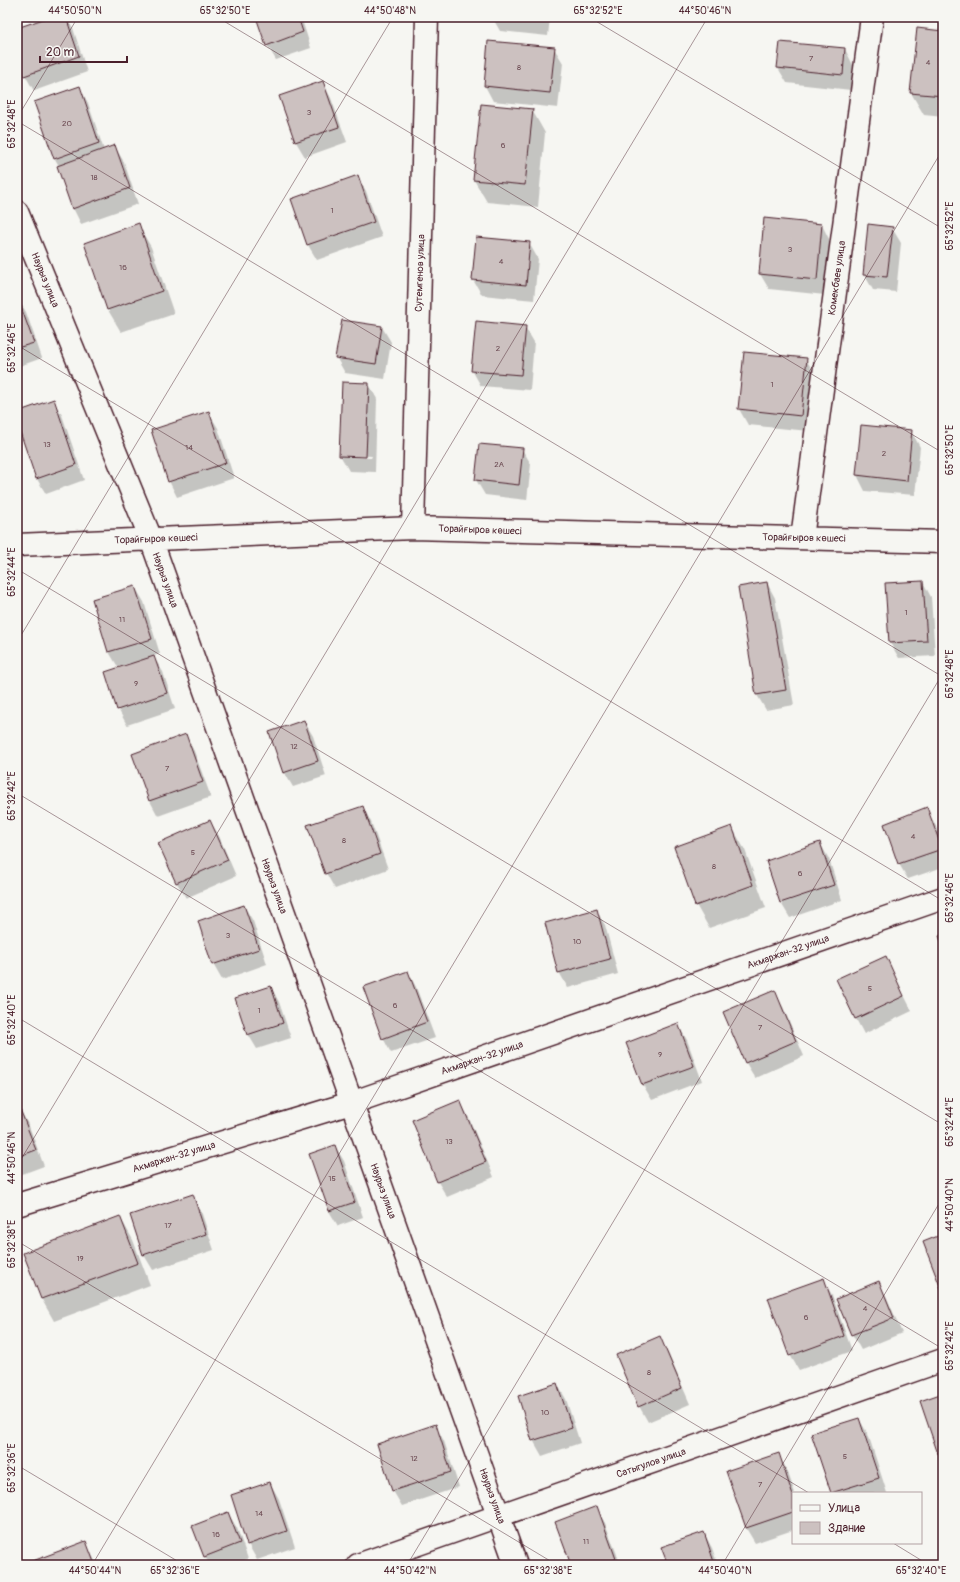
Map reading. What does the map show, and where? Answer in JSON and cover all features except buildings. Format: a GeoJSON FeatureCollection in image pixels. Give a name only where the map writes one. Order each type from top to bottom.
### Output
{"type":"FeatureCollection","features":[{"type":"Feature","properties":{"kind":"street","name":"Сутемгенов улица"},"geometry":{"type":"LineString","coordinates":[[413,528],[427,17]]}},
{"type":"Feature","properties":{"kind":"street","name":"Комекбаев улица"},"geometry":{"type":"LineString","coordinates":[[802,538],[872,17]]}},
{"type":"Feature","properties":{"kind":"street","name":"Наурыз улица"},"geometry":{"type":"LineString","coordinates":[[17,212],[151,539],[516,1565]]}},
{"type":"Feature","properties":{"kind":"street","name":"Торайғыров көшесі"},"geometry":{"type":"LineString","coordinates":[[17,545],[413,528],[943,542]]}},
{"type":"Feature","properties":{"kind":"street","name":"Акмаржан-32 улица"},"geometry":{"type":"LineString","coordinates":[[17,1205],[352,1103],[943,898]]}},
{"type":"Feature","properties":{"kind":"street","name":"Сатыгулов улица"},"geometry":{"type":"LineString","coordinates":[[358,1565],[943,1360]]}}]}
